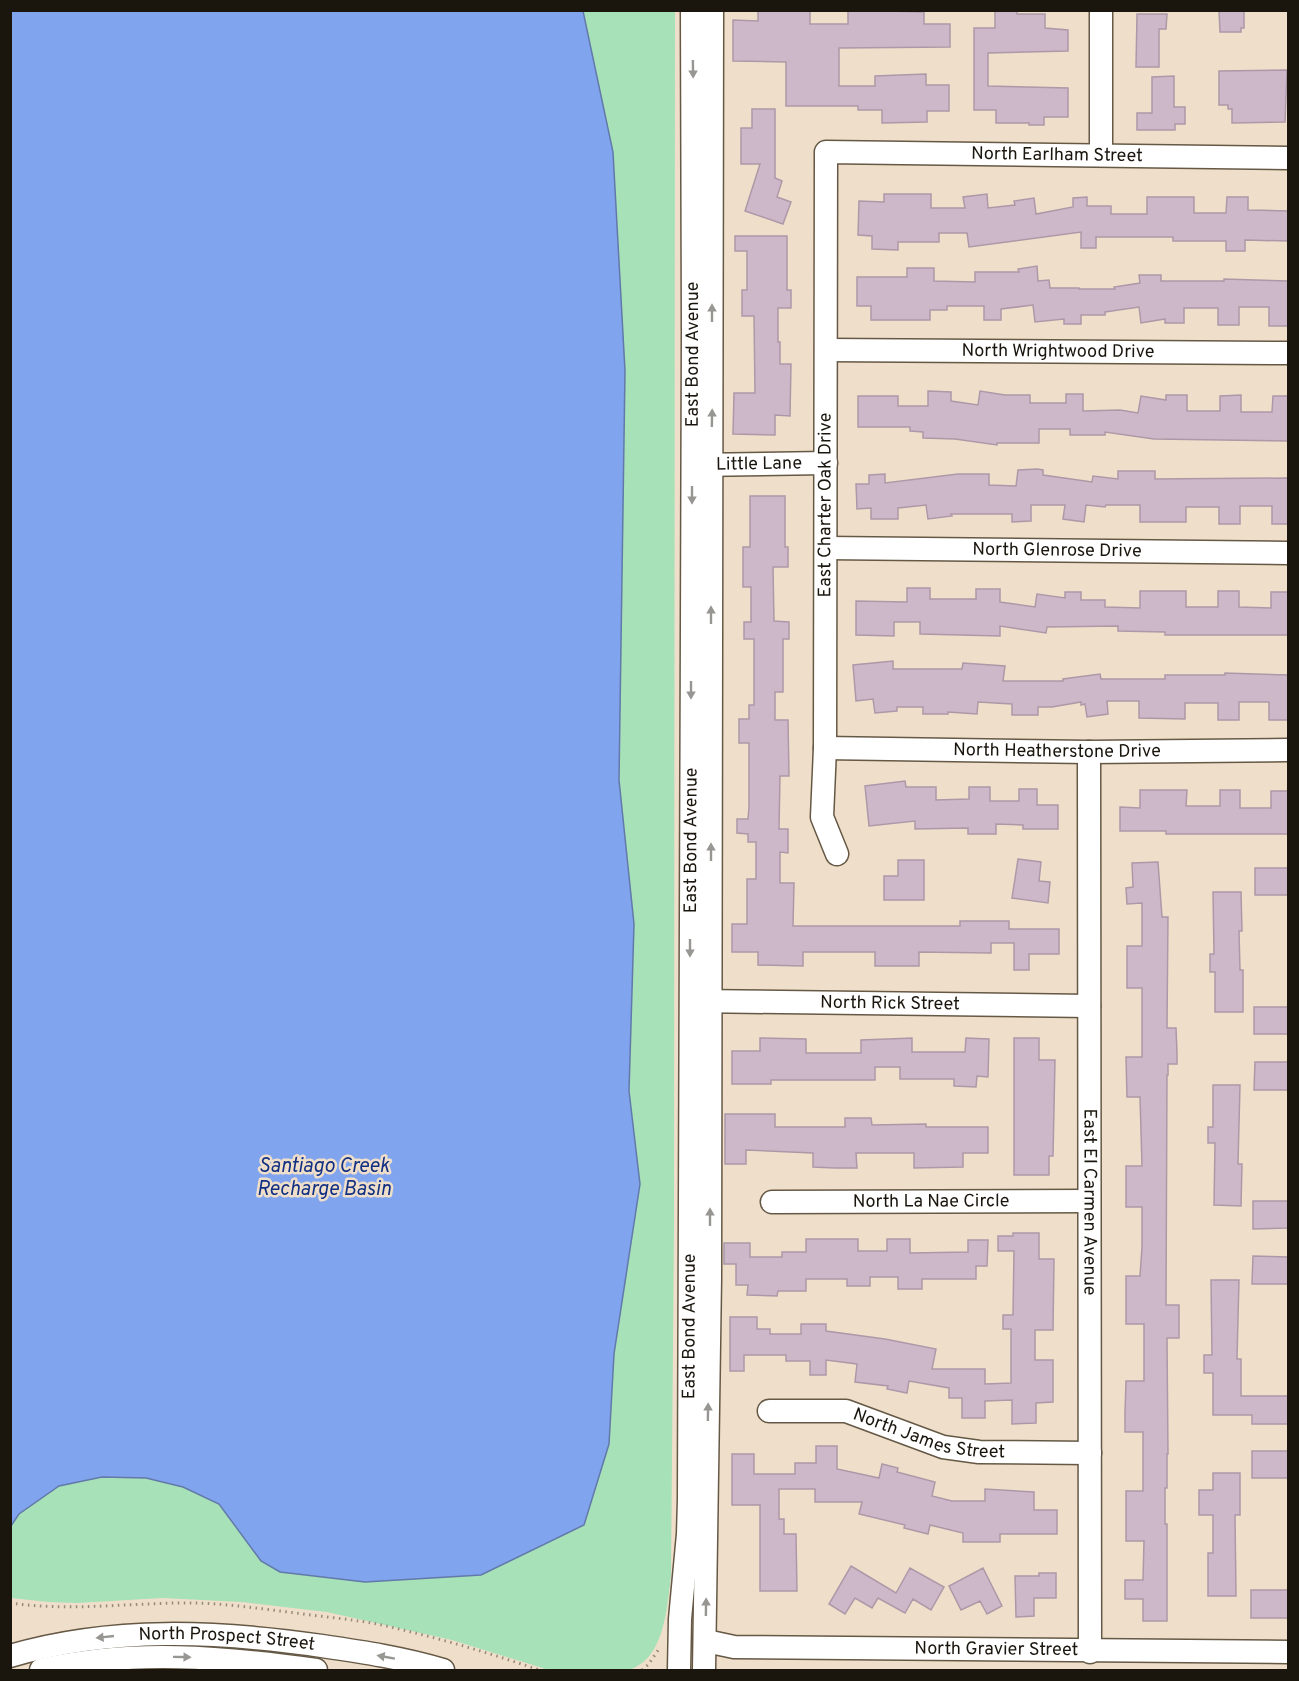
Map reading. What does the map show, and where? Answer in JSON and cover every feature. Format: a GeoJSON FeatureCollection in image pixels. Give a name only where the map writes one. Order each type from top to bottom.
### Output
{"type":"FeatureCollection","features":[{"type":"Feature","properties":{"kind":"street","name":"East Bond Avenue"},"geometry":{"type":"LineString","coordinates":[[692,10],[702,465]]}},
{"type":"Feature","properties":{"kind":"street","name":"East Bond Avenue"},"geometry":{"type":"LineString","coordinates":[[704,1671],[706,1641],[700,1001],[702,465],[712,10]]}},
{"type":"Feature","properties":{"kind":"street"},"geometry":{"type":"LineString","coordinates":[[1101,10],[1101,155]]}},
{"type":"Feature","properties":{"kind":"street","name":"North Earlham Street"},"geometry":{"type":"LineString","coordinates":[[826,152],[1288,158]]}},
{"type":"Feature","properties":{"kind":"street","name":"East Charter Oak Drive"},"geometry":{"type":"LineString","coordinates":[[826,152],[825,748],[822,817],[837,854]]}},
{"type":"Feature","properties":{"kind":"street","name":"North Wrightwood Drive"},"geometry":{"type":"LineString","coordinates":[[827,350],[1288,353]]}},
{"type":"Feature","properties":{"kind":"street","name":"Little Lane"},"geometry":{"type":"LineString","coordinates":[[702,465],[826,464]]}},
{"type":"Feature","properties":{"kind":"street","name":"North Glenrose Drive"},"geometry":{"type":"LineString","coordinates":[[826,548],[1288,553]]}},
{"type":"Feature","properties":{"kind":"street","name":"North Heatherstone Drive"},"geometry":{"type":"LineString","coordinates":[[825,748],[1089,752],[1288,750]]}},
{"type":"Feature","properties":{"kind":"street","name":"East El Carmen Avenue"},"geometry":{"type":"LineString","coordinates":[[1089,752],[1090,1652]]}},
{"type":"Feature","properties":{"kind":"street","name":"East Bond Avenue"},"geometry":{"type":"LineString","coordinates":[[679,1671],[680,1619],[688,1534],[700,1001]]}},
{"type":"Feature","properties":{"kind":"street","name":"North Rick Street"},"geometry":{"type":"LineString","coordinates":[[700,1001],[1089,1006]]}},
{"type":"Feature","properties":{"kind":"street","name":"North La Nae Circle"},"geometry":{"type":"LineString","coordinates":[[772,1202],[1089,1201]]}},
{"type":"Feature","properties":{"kind":"street","name":"North James Street"},"geometry":{"type":"LineString","coordinates":[[769,1411],[846,1411],[943,1447],[979,1452],[1090,1453]]}},
{"type":"Feature","properties":{"kind":"street","name":"North Prospect Street"},"geometry":{"type":"LineString","coordinates":[[10,1656],[64,1643],[116,1635],[226,1636],[268,1639],[360,1652],[443,1671]]}},
{"type":"Feature","properties":{"kind":"street","name":"North Gravier Street"},"geometry":{"type":"LineString","coordinates":[[706,1641],[734,1647],[1090,1652],[1161,1661],[1288,1652]]}},
{"type":"Feature","properties":{"kind":"street","name":"North Prospect Street"},"geometry":{"type":"LineString","coordinates":[[41,1671],[70,1664],[116,1658],[159,1656],[239,1660],[316,1671]]}},
{"type":"Feature","properties":{"kind":"path"},"geometry":{"type":"LineString","coordinates":[[646,1671],[648,1665]]}},
{"type":"Feature","properties":{"kind":"green space"},"geometry":{"type":"Polygon","coordinates":[[[583,11],[675,11],[674,1228],[671,1575],[662,1631],[650,1655],[640,1664],[628,1670],[549,1670],[452,1640],[327,1612],[242,1602],[162,1598],[77,1603],[11,1598],[11,1526],[19,1514],[59,1486],[102,1477],[146,1478],[183,1487],[219,1504],[261,1560],[609,1444],[614,1354],[640,1184],[629,1091],[634,924],[619,780],[613,152],[583,11]]]}},
{"type":"Feature","properties":{"kind":"water","name":"Santiago Creek Recharge Basin"},"geometry":{"type":"Polygon","coordinates":[[[11,10],[583,11],[613,152],[625,371],[619,780],[634,924],[629,1091],[640,1184],[614,1354],[609,1444],[584,1525],[481,1575],[365,1582],[280,1572],[261,1561],[219,1504],[183,1487],[146,1478],[102,1477],[59,1486],[19,1514],[11,1526],[11,10]]]}},
{"type":"Feature","properties":{"kind":"building"},"geometry":{"type":"Polygon","coordinates":[[[758,10],[810,10],[810,24],[848,24],[848,10],[924,12],[924,24],[950,24],[950,47],[839,48],[839,86],[875,86],[875,76],[926,74],[926,85],[949,85],[949,111],[927,111],[927,122],[882,123],[882,110],[858,110],[858,106],[786,106],[786,62],[733,61],[733,20],[758,21],[758,10]]]}},
{"type":"Feature","properties":{"kind":"building"},"geometry":{"type":"Polygon","coordinates":[[[1219,10],[1244,10],[1244,28],[1241,28],[1241,32],[1220,32],[1219,10]]]}},
{"type":"Feature","properties":{"kind":"building"},"geometry":{"type":"Polygon","coordinates":[[[995,11],[1045,14],[1045,28],[1068,30],[1068,51],[988,53],[988,86],[1068,88],[1068,117],[1044,117],[1044,125],[996,123],[996,110],[974,110],[974,28],[995,28],[995,11]]]}},
{"type":"Feature","properties":{"kind":"building"},"geometry":{"type":"Polygon","coordinates":[[[1137,14],[1167,14],[1166,29],[1159,29],[1159,67],[1136,67],[1137,14]]]}},
{"type":"Feature","properties":{"kind":"building"},"geometry":{"type":"Polygon","coordinates":[[[1287,70],[1285,122],[1232,123],[1232,109],[1228,109],[1228,105],[1219,105],[1219,71],[1287,70]]]}},
{"type":"Feature","properties":{"kind":"building"},"geometry":{"type":"Polygon","coordinates":[[[1174,76],[1174,107],[1185,107],[1185,124],[1175,124],[1175,130],[1137,130],[1137,113],[1152,113],[1152,77],[1174,76]]]}},
{"type":"Feature","properties":{"kind":"building"},"geometry":{"type":"Polygon","coordinates":[[[752,109],[775,109],[775,178],[782,181],[777,197],[791,202],[783,224],[745,211],[760,164],[741,164],[741,128],[752,128],[752,109]]]}},
{"type":"Feature","properties":{"kind":"building"},"geometry":{"type":"Polygon","coordinates":[[[884,194],[931,194],[931,208],[965,208],[963,197],[987,194],[988,208],[1015,205],[1014,201],[1034,198],[1036,214],[1073,207],[1073,198],[1087,197],[1087,206],[1111,206],[1111,214],[1147,214],[1147,197],[1194,197],[1194,213],[1226,213],[1227,197],[1248,197],[1248,210],[1288,211],[1288,241],[1245,240],[1245,251],[1226,251],[1226,241],[1173,241],[1173,237],[1096,237],[1096,248],[1081,248],[1081,232],[969,247],[967,233],[939,233],[939,242],[898,242],[898,250],[872,249],[872,236],[858,235],[859,201],[884,202],[884,194]]]}},
{"type":"Feature","properties":{"kind":"building"},"geometry":{"type":"Polygon","coordinates":[[[735,236],[787,236],[787,290],[791,290],[791,308],[778,308],[778,342],[780,342],[780,364],[791,364],[790,416],[775,415],[775,435],[733,434],[734,393],[755,393],[754,316],[742,316],[742,290],[747,290],[747,251],[735,251],[735,236]]]}},
{"type":"Feature","properties":{"kind":"building"},"geometry":{"type":"Polygon","coordinates":[[[1037,266],[1038,281],[1049,280],[1050,288],[1115,289],[1114,287],[1140,283],[1139,275],[1161,275],[1161,281],[1224,281],[1224,279],[1288,281],[1288,326],[1269,326],[1269,307],[1239,307],[1239,325],[1218,325],[1218,308],[1184,308],[1184,323],[1165,323],[1165,319],[1141,323],[1139,307],[1105,312],[1105,315],[1081,315],[1081,324],[1064,324],[1064,319],[1035,322],[1033,305],[1001,309],[1001,320],[984,320],[984,306],[947,306],[947,310],[930,310],[930,320],[871,320],[871,306],[857,306],[857,277],[907,277],[907,268],[934,268],[934,281],[975,282],[975,272],[1019,272],[1018,269],[1037,266]]]}},
{"type":"Feature","properties":{"kind":"building"},"geometry":{"type":"Polygon","coordinates":[[[928,391],[951,392],[951,401],[978,405],[980,391],[1005,395],[1030,395],[1030,403],[1066,403],[1066,394],[1083,394],[1083,411],[1120,410],[1138,413],[1141,396],[1166,400],[1166,395],[1187,395],[1187,411],[1220,411],[1220,396],[1241,395],[1241,412],[1272,412],[1273,396],[1288,396],[1288,441],[1154,439],[1105,432],[1105,435],[1070,435],[1070,429],[1039,429],[1039,443],[997,443],[997,445],[955,439],[923,438],[923,432],[910,431],[910,427],[858,427],[858,396],[898,396],[898,406],[928,406],[928,391]]]}},
{"type":"Feature","properties":{"kind":"building"},"geometry":{"type":"Polygon","coordinates":[[[1018,470],[1043,470],[1043,475],[1092,482],[1093,476],[1118,479],[1118,471],[1155,471],[1155,479],[1288,478],[1288,524],[1272,524],[1272,506],[1240,506],[1240,524],[1219,524],[1219,507],[1186,507],[1186,522],[1140,522],[1140,505],[1106,505],[1105,507],[1086,505],[1084,522],[1063,519],[1065,505],[1031,505],[1031,521],[1012,522],[1012,514],[951,514],[952,516],[928,519],[926,505],[898,508],[898,519],[871,519],[871,508],[857,509],[856,484],[869,484],[869,475],[885,474],[885,483],[958,474],[989,474],[989,485],[1016,486],[1018,470]]]}},
{"type":"Feature","properties":{"kind":"building"},"geometry":{"type":"Polygon","coordinates":[[[750,496],[785,496],[785,547],[788,547],[788,567],[773,567],[774,621],[789,622],[789,639],[783,639],[783,692],[775,692],[775,720],[788,720],[789,776],[780,776],[779,829],[788,829],[788,853],[780,852],[780,883],[794,883],[793,926],[960,926],[960,921],[1009,921],[1009,929],[1059,929],[1059,954],[1029,954],[1029,970],[1014,970],[1014,943],[991,943],[991,953],[919,952],[919,966],[875,966],[875,952],[803,952],[803,966],[758,965],[758,952],[732,952],[732,924],[747,924],[747,879],[756,879],[756,842],[748,842],[748,834],[737,833],[737,819],[748,819],[749,807],[749,743],[739,743],[739,719],[749,719],[749,705],[754,705],[754,639],[744,639],[744,622],[751,622],[751,587],[743,587],[743,547],[750,547],[750,496]]]}},
{"type":"Feature","properties":{"kind":"building"},"geometry":{"type":"Polygon","coordinates":[[[907,588],[930,588],[930,599],[976,599],[976,589],[1000,589],[1000,602],[1035,607],[1037,594],[1065,598],[1065,592],[1081,592],[1081,600],[1105,600],[1105,607],[1140,608],[1140,591],[1186,591],[1186,607],[1218,607],[1218,591],[1239,591],[1239,607],[1271,608],[1271,592],[1288,592],[1288,635],[1165,635],[1165,632],[1118,631],[1118,626],[1047,627],[1046,633],[1000,626],[1000,636],[920,634],[920,622],[894,622],[894,636],[856,635],[856,601],[907,602],[907,588]]]}},
{"type":"Feature","properties":{"kind":"building"},"geometry":{"type":"Polygon","coordinates":[[[893,661],[893,669],[962,669],[963,663],[1005,666],[1003,681],[1063,681],[1063,679],[1100,674],[1101,679],[1165,679],[1165,675],[1225,675],[1225,673],[1288,675],[1288,720],[1269,720],[1269,702],[1239,702],[1239,720],[1218,720],[1218,703],[1185,703],[1185,719],[1139,718],[1139,701],[1107,701],[1108,714],[1087,717],[1085,704],[1081,705],[1081,702],[1038,707],[1038,715],[1012,715],[1012,704],[978,702],[977,714],[948,712],[948,714],[923,714],[923,707],[897,707],[897,711],[875,713],[873,699],[856,701],[853,665],[893,661]]]}},
{"type":"Feature","properties":{"kind":"building"},"geometry":{"type":"Polygon","coordinates":[[[905,781],[906,787],[936,787],[936,800],[969,799],[969,787],[990,787],[990,801],[1019,801],[1019,789],[1037,789],[1037,805],[1058,805],[1058,829],[1023,829],[1023,825],[996,824],[996,834],[968,834],[968,828],[915,829],[915,821],[869,826],[865,786],[905,781]]]}},
{"type":"Feature","properties":{"kind":"building"},"geometry":{"type":"Polygon","coordinates":[[[1140,790],[1187,790],[1186,806],[1220,806],[1220,790],[1240,790],[1240,808],[1271,808],[1271,791],[1288,791],[1288,834],[1166,834],[1166,831],[1120,831],[1120,807],[1140,808],[1140,790]]]}},
{"type":"Feature","properties":{"kind":"building"},"geometry":{"type":"Polygon","coordinates":[[[1018,859],[1041,862],[1039,881],[1050,882],[1048,903],[1012,898],[1018,859]]]}},
{"type":"Feature","properties":{"kind":"building"},"geometry":{"type":"Polygon","coordinates":[[[898,860],[924,860],[924,900],[884,900],[884,876],[898,876],[898,860]]]}},
{"type":"Feature","properties":{"kind":"building"},"geometry":{"type":"Polygon","coordinates":[[[1158,862],[1162,917],[1168,917],[1167,1028],[1176,1028],[1177,1053],[1177,1064],[1168,1064],[1167,1075],[1166,1305],[1179,1305],[1179,1338],[1167,1338],[1168,1454],[1165,1524],[1167,1524],[1167,1621],[1143,1621],[1143,1599],[1125,1599],[1125,1580],[1143,1580],[1144,1541],[1126,1541],[1126,1491],[1143,1491],[1143,1432],[1125,1432],[1126,1381],[1144,1381],[1144,1324],[1126,1324],[1126,1276],[1140,1276],[1142,1247],[1142,1207],[1126,1207],[1126,1166],[1142,1166],[1140,1097],[1127,1097],[1126,1057],[1142,1057],[1142,988],[1127,988],[1127,946],[1142,946],[1142,903],[1127,904],[1126,888],[1133,887],[1132,863],[1158,862]]]}},
{"type":"Feature","properties":{"kind":"building"},"geometry":{"type":"Polygon","coordinates":[[[1255,868],[1288,868],[1288,895],[1255,895],[1255,868]]]}},
{"type":"Feature","properties":{"kind":"building"},"geometry":{"type":"Polygon","coordinates":[[[1213,892],[1241,892],[1242,931],[1239,931],[1240,970],[1243,970],[1243,1012],[1215,1012],[1215,972],[1210,972],[1210,954],[1214,954],[1213,892]]]}},
{"type":"Feature","properties":{"kind":"building"},"geometry":{"type":"Polygon","coordinates":[[[1254,1007],[1288,1007],[1288,1034],[1254,1034],[1254,1007]]]}},
{"type":"Feature","properties":{"kind":"building"},"geometry":{"type":"Polygon","coordinates":[[[760,1038],[806,1039],[806,1053],[861,1053],[861,1040],[912,1038],[912,1052],[965,1052],[966,1038],[989,1039],[988,1077],[977,1076],[976,1087],[954,1086],[954,1079],[900,1079],[900,1067],[875,1067],[875,1080],[771,1080],[771,1084],[732,1084],[732,1051],[760,1051],[760,1038]]]}},
{"type":"Feature","properties":{"kind":"building"},"geometry":{"type":"Polygon","coordinates":[[[1014,1038],[1039,1038],[1039,1060],[1055,1060],[1053,1156],[1049,1156],[1049,1175],[1014,1175],[1014,1038]]]}},
{"type":"Feature","properties":{"kind":"building"},"geometry":{"type":"Polygon","coordinates":[[[1255,1062],[1288,1062],[1288,1090],[1254,1090],[1255,1062]]]}},
{"type":"Feature","properties":{"kind":"building"},"geometry":{"type":"Polygon","coordinates":[[[1213,1085],[1240,1085],[1238,1164],[1242,1164],[1241,1206],[1214,1205],[1215,1143],[1208,1143],[1208,1127],[1213,1127],[1213,1085]]]}},
{"type":"Feature","properties":{"kind":"building"},"geometry":{"type":"Polygon","coordinates":[[[725,1114],[775,1114],[775,1127],[845,1127],[845,1118],[871,1118],[872,1125],[926,1124],[926,1127],[988,1127],[988,1153],[963,1153],[963,1167],[914,1168],[914,1153],[856,1153],[857,1168],[835,1168],[813,1167],[813,1153],[746,1150],[746,1164],[725,1164],[725,1114]]]}},
{"type":"Feature","properties":{"kind":"building"},"geometry":{"type":"Polygon","coordinates":[[[1253,1201],[1288,1201],[1288,1228],[1253,1229],[1253,1201]]]}},
{"type":"Feature","properties":{"kind":"building"},"geometry":{"type":"Polygon","coordinates":[[[1013,1233],[1039,1233],[1039,1259],[1054,1259],[1053,1330],[1035,1330],[1035,1360],[1053,1360],[1053,1402],[1036,1403],[1036,1423],[1012,1424],[1012,1400],[985,1401],[985,1418],[962,1418],[962,1398],[949,1398],[949,1388],[909,1381],[907,1393],[887,1389],[888,1386],[855,1382],[857,1364],[826,1360],[826,1375],[810,1375],[810,1361],[786,1361],[786,1355],[744,1355],[744,1371],[730,1371],[730,1317],[757,1317],[757,1329],[770,1329],[770,1334],[801,1334],[801,1324],[826,1324],[826,1331],[936,1349],[932,1369],[985,1369],[985,1384],[1011,1383],[1011,1329],[1003,1329],[1003,1315],[1013,1315],[1014,1251],[998,1251],[998,1236],[1013,1236],[1013,1233]]]}},
{"type":"Feature","properties":{"kind":"building"},"geometry":{"type":"Polygon","coordinates":[[[806,1239],[858,1239],[858,1251],[887,1251],[887,1239],[910,1239],[910,1253],[968,1252],[968,1240],[988,1240],[987,1266],[976,1266],[976,1279],[922,1279],[922,1289],[898,1289],[898,1277],[870,1277],[870,1286],[847,1286],[847,1279],[806,1279],[806,1291],[778,1291],[777,1296],[747,1295],[748,1285],[736,1285],[736,1264],[724,1264],[724,1243],[750,1243],[750,1257],[782,1257],[782,1252],[806,1252],[806,1239]]]}},
{"type":"Feature","properties":{"kind":"building"},"geometry":{"type":"Polygon","coordinates":[[[1253,1256],[1288,1257],[1288,1284],[1252,1284],[1253,1256]]]}},
{"type":"Feature","properties":{"kind":"building"},"geometry":{"type":"Polygon","coordinates":[[[1211,1280],[1239,1280],[1237,1359],[1241,1359],[1241,1396],[1288,1396],[1288,1424],[1252,1424],[1252,1415],[1213,1415],[1213,1373],[1204,1373],[1204,1355],[1212,1355],[1211,1280]]]}},
{"type":"Feature","properties":{"kind":"building"},"geometry":{"type":"Polygon","coordinates":[[[816,1446],[837,1446],[837,1469],[879,1478],[882,1464],[898,1468],[897,1472],[935,1482],[932,1496],[952,1501],[985,1501],[985,1489],[1034,1492],[1034,1510],[1057,1510],[1057,1534],[1000,1534],[1000,1542],[963,1542],[963,1533],[930,1525],[928,1534],[904,1528],[905,1525],[859,1514],[862,1502],[815,1502],[815,1489],[779,1489],[779,1519],[784,1519],[784,1534],[796,1534],[797,1591],[760,1591],[760,1505],[732,1505],[732,1454],[754,1454],[754,1474],[795,1474],[795,1463],[816,1463],[816,1446]]]}},
{"type":"Feature","properties":{"kind":"building"},"geometry":{"type":"Polygon","coordinates":[[[1252,1451],[1288,1451],[1288,1478],[1252,1478],[1252,1451]]]}},
{"type":"Feature","properties":{"kind":"building"},"geometry":{"type":"Polygon","coordinates":[[[1213,1473],[1240,1473],[1240,1515],[1235,1515],[1236,1596],[1208,1596],[1208,1553],[1213,1553],[1213,1515],[1199,1515],[1199,1490],[1213,1490],[1213,1473]]]}},
{"type":"Feature","properties":{"kind":"building"},"geometry":{"type":"Polygon","coordinates":[[[851,1566],[896,1593],[910,1568],[944,1587],[931,1610],[913,1599],[905,1613],[878,1598],[872,1608],[855,1598],[845,1614],[829,1604],[851,1566]]]}},
{"type":"Feature","properties":{"kind":"building"},"geometry":{"type":"Polygon","coordinates":[[[983,1568],[1002,1606],[987,1614],[980,1601],[961,1610],[949,1586],[983,1568]]]}},
{"type":"Feature","properties":{"kind":"building"},"geometry":{"type":"Polygon","coordinates":[[[1039,1573],[1056,1573],[1056,1598],[1034,1598],[1034,1616],[1016,1617],[1015,1576],[1039,1576],[1039,1573]]]}},
{"type":"Feature","properties":{"kind":"building"},"geometry":{"type":"Polygon","coordinates":[[[1251,1590],[1288,1590],[1288,1618],[1251,1618],[1251,1590]]]}}]}
